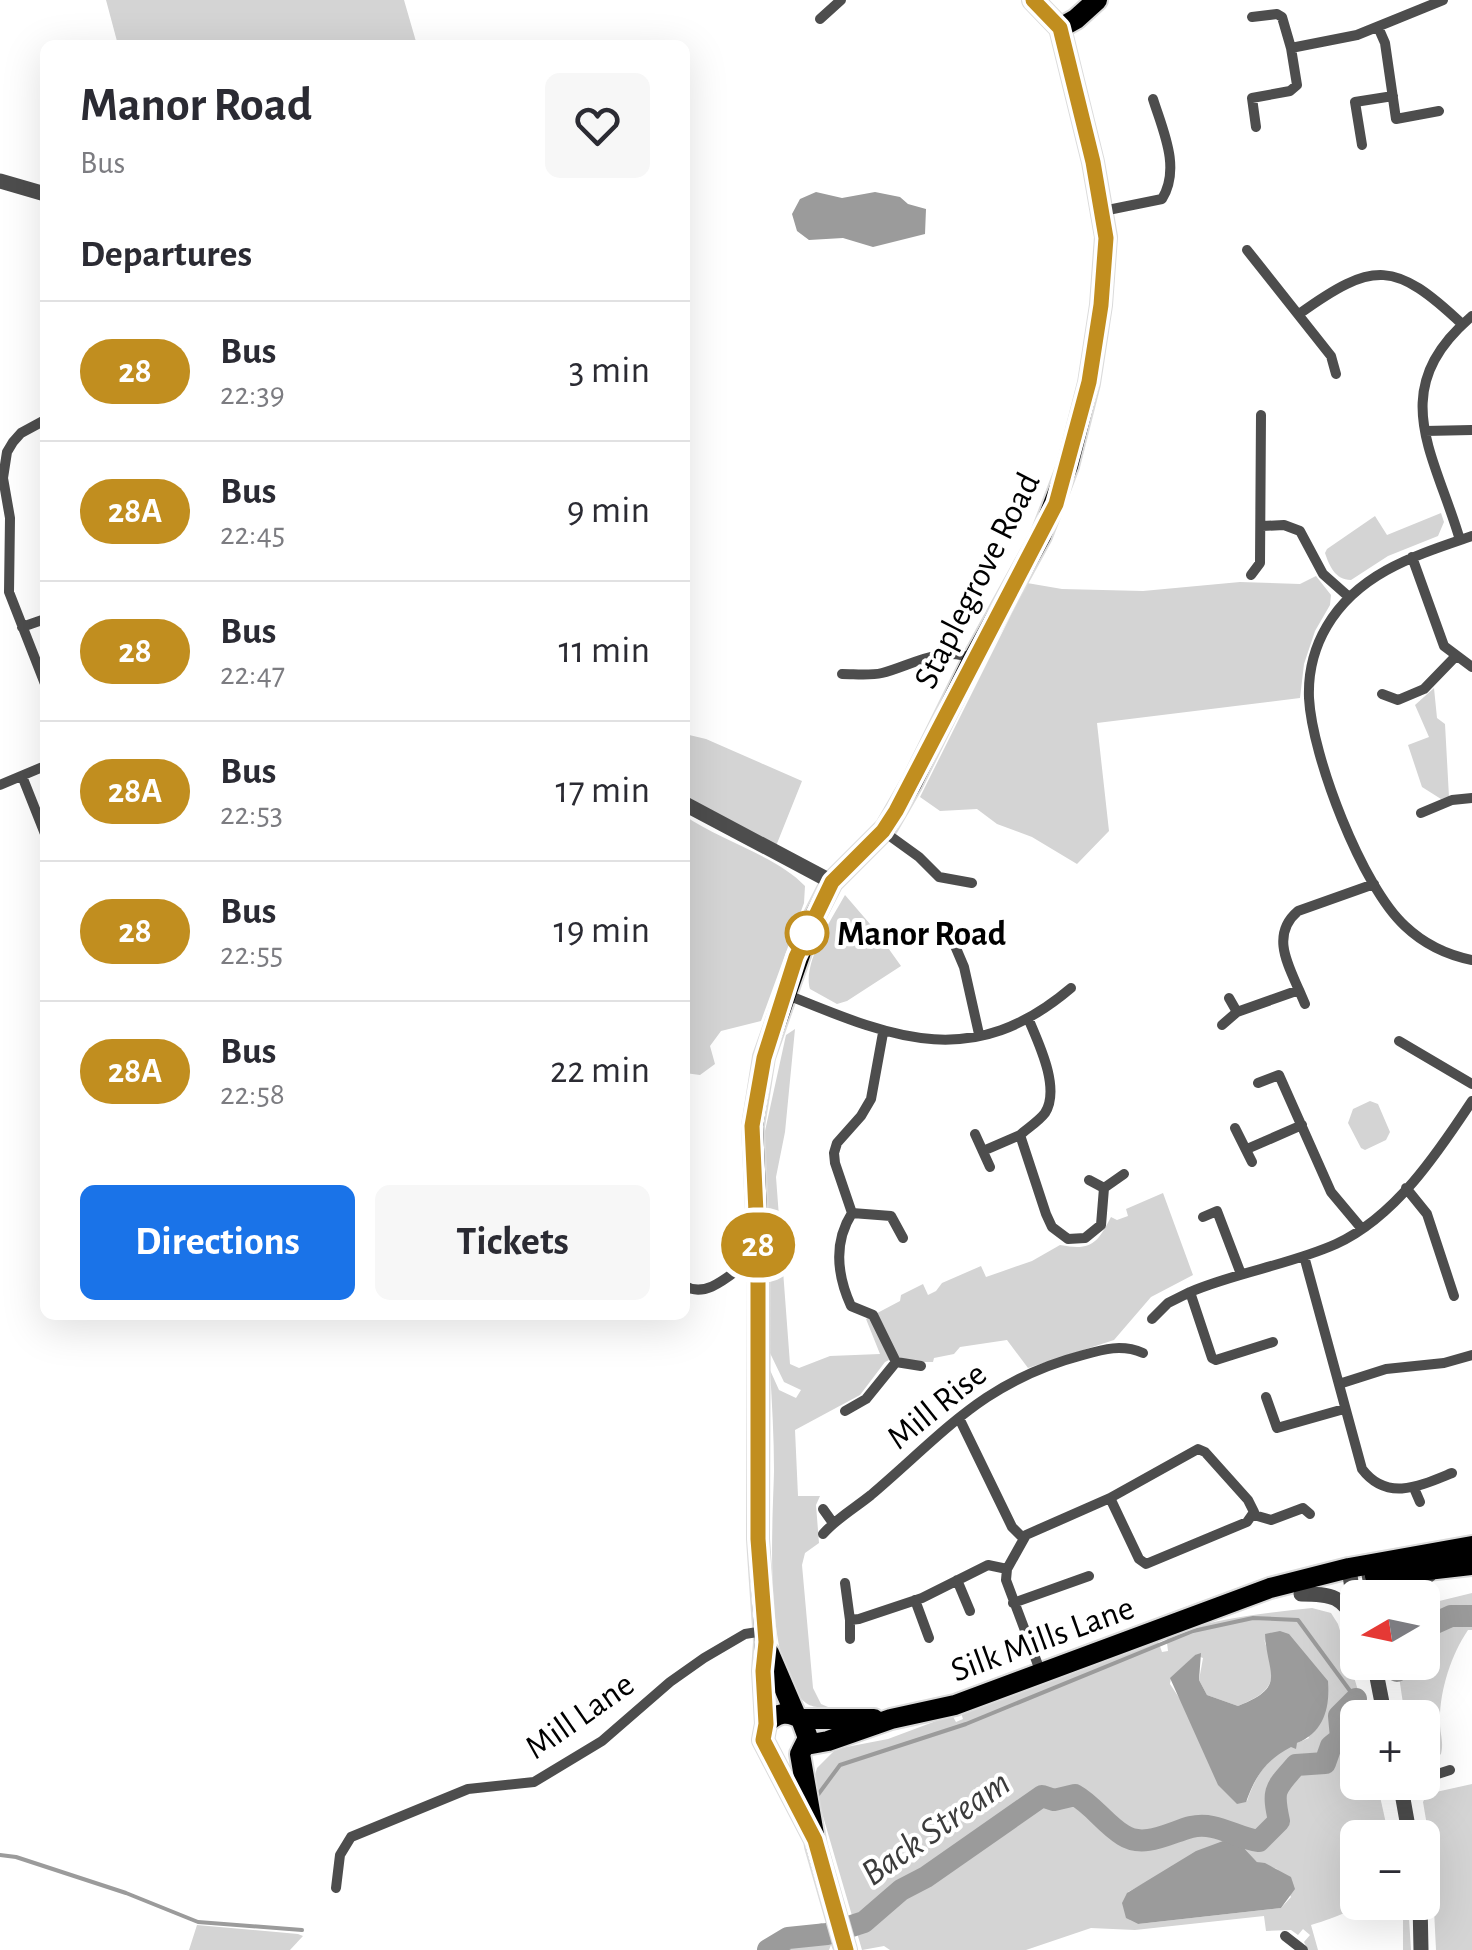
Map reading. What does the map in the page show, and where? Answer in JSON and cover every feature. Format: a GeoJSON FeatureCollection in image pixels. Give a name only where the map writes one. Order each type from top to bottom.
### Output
{"type":"FeatureCollection","features":[{"type":"Feature","properties":{"kind":"main road"},"geometry":{"type":"LineString","coordinates":[[1032,0],[1060,28],[1097,0]]}},
{"type":"Feature","properties":{"kind":"main road","name":"Staplegrove Road"},"geometry":{"type":"LineString","coordinates":[[765,1636],[758,1539],[758,1256],[752,1126],[764,1058],[804,939],[832,882],[883,831],[912,783],[972,659],[1041,536],[1068,466],[1089,382],[1106,258],[1102,211],[1060,28]]}},
{"type":"Feature","properties":{"kind":"main road","name":"Silk Mills Lane"},"geometry":{"type":"LineString","coordinates":[[1212,1609],[1267,1603],[1472,1546]]}},
{"type":"Feature","properties":{"kind":"main road","name":"Silk Mills Lane"},"geometry":{"type":"LineString","coordinates":[[803,1749],[891,1719],[955,1705],[1270,1588],[1472,1565]]}},
{"type":"Feature","properties":{"kind":"main road"},"geometry":{"type":"LineString","coordinates":[[765,1636],[780,1685],[808,1731],[803,1749],[815,1840],[842,1936]]}},
{"type":"Feature","properties":{"kind":"main road"},"geometry":{"type":"LineString","coordinates":[[765,1636],[763,1740],[815,1840]]}},
{"type":"Feature","properties":{"kind":"main road"},"geometry":{"type":"LineString","coordinates":[[766,1724],[780,1714],[799,1718]]}},
{"type":"Feature","properties":{"kind":"main road","name":"Silk Mills Lane"},"geometry":{"type":"LineString","coordinates":[[799,1718],[891,1719]]}},
{"type":"Feature","properties":{"kind":"main road"},"geometry":{"type":"LineString","coordinates":[[772,1754],[786,1759],[803,1749]]}},
{"type":"Feature","properties":{"kind":"street"},"geometry":{"type":"LineString","coordinates":[[820,19],[841,0]]}},
{"type":"Feature","properties":{"kind":"street"},"geometry":{"type":"LineString","coordinates":[[1292,48],[1357,36],[1443,0]]}},
{"type":"Feature","properties":{"kind":"street"},"geometry":{"type":"LineString","coordinates":[[1252,17],[1282,17],[1292,48],[1296,85],[1290,91],[1252,98],[1256,127]]}},
{"type":"Feature","properties":{"kind":"street"},"geometry":{"type":"LineString","coordinates":[[1378,27],[1385,44],[1396,119],[1438,112]]}},
{"type":"Feature","properties":{"kind":"street"},"geometry":{"type":"LineString","coordinates":[[1362,144],[1356,102],[1393,96]]}},
{"type":"Feature","properties":{"kind":"street"},"geometry":{"type":"LineString","coordinates":[[1102,211],[1162,199],[1168,189],[1172,163],[1153,99]]}},
{"type":"Feature","properties":{"kind":"street"},"geometry":{"type":"LineString","coordinates":[[1158,115],[1172,111]]}},
{"type":"Feature","properties":{"kind":"street"},"geometry":{"type":"LineString","coordinates":[[0,181],[40,193]]}},
{"type":"Feature","properties":{"kind":"street"},"geometry":{"type":"LineString","coordinates":[[1246,250],[1331,356],[1336,374]]}},
{"type":"Feature","properties":{"kind":"street"},"geometry":{"type":"LineString","coordinates":[[1299,314],[1348,281],[1382,273],[1415,284],[1462,324]]}},
{"type":"Feature","properties":{"kind":"street"},"geometry":{"type":"LineString","coordinates":[[1472,316],[1440,348],[1423,386],[1427,451],[1466,538],[1412,556],[1371,578],[1349,597],[1316,648],[1310,679],[1310,709],[1335,797],[1374,884],[1402,924],[1418,937],[1444,952],[1472,960]]}},
{"type":"Feature","properties":{"kind":"street"},"geometry":{"type":"LineString","coordinates":[[1251,575],[1260,562],[1261,415]]}},
{"type":"Feature","properties":{"kind":"street"},"geometry":{"type":"LineString","coordinates":[[40,423],[21,433],[2,466],[10,518],[9,592],[40,672]]}},
{"type":"Feature","properties":{"kind":"street"},"geometry":{"type":"LineString","coordinates":[[1425,431],[1472,430]]}},
{"type":"Feature","properties":{"kind":"street"},"geometry":{"type":"LineString","coordinates":[[1262,526],[1284,525],[1300,531],[1323,574],[1349,597]]}},
{"type":"Feature","properties":{"kind":"street"},"geometry":{"type":"LineString","coordinates":[[1412,556],[1444,646],[1472,667]]}},
{"type":"Feature","properties":{"kind":"street"},"geometry":{"type":"LineString","coordinates":[[22,628],[40,621]]}},
{"type":"Feature","properties":{"kind":"street"},"geometry":{"type":"LineString","coordinates":[[842,674],[877,674],[946,653],[961,653],[972,659]]}},
{"type":"Feature","properties":{"kind":"street"},"geometry":{"type":"LineString","coordinates":[[1382,694],[1398,700],[1424,689],[1455,656]]}},
{"type":"Feature","properties":{"kind":"street"},"geometry":{"type":"LineString","coordinates":[[0,785],[40,768]]}},
{"type":"Feature","properties":{"kind":"street"},"geometry":{"type":"LineString","coordinates":[[22,776],[40,821]]}},
{"type":"Feature","properties":{"kind":"street"},"geometry":{"type":"LineString","coordinates":[[1426,805],[1472,798]]}},
{"type":"Feature","properties":{"kind":"street"},"geometry":{"type":"LineString","coordinates":[[690,807],[832,882]]}},
{"type":"Feature","properties":{"kind":"street"},"geometry":{"type":"LineString","coordinates":[[883,831],[939,877],[972,883]]}},
{"type":"Feature","properties":{"kind":"street"},"geometry":{"type":"LineString","coordinates":[[1305,1004],[1282,947],[1290,918],[1298,911],[1374,884]]}},
{"type":"Feature","properties":{"kind":"street"},"geometry":{"type":"LineString","coordinates":[[947,926],[959,954],[979,1034]]}},
{"type":"Feature","properties":{"kind":"street"},"geometry":{"type":"LineString","coordinates":[[944,962],[959,954]]}},
{"type":"Feature","properties":{"kind":"street"},"geometry":{"type":"LineString","coordinates":[[784,994],[883,1033],[935,1041],[979,1034],[1028,1018],[1071,988]]}},
{"type":"Feature","properties":{"kind":"street"},"geometry":{"type":"LineString","coordinates":[[1222,1025],[1237,1012],[1299,990]]}},
{"type":"Feature","properties":{"kind":"street"},"geometry":{"type":"LineString","coordinates":[[1229,998],[1237,1012]]}},
{"type":"Feature","properties":{"kind":"street"},"geometry":{"type":"LineString","coordinates":[[983,1152],[1020,1134],[1046,1112],[1050,1100],[1048,1076],[1028,1018]]}},
{"type":"Feature","properties":{"kind":"street"},"geometry":{"type":"LineString","coordinates":[[883,1033],[871,1099],[837,1143],[834,1163],[852,1213],[839,1246],[844,1290],[850,1306],[874,1315],[896,1362]]}},
{"type":"Feature","properties":{"kind":"street"},"geometry":{"type":"LineString","coordinates":[[1399,1041],[1472,1084]]}},
{"type":"Feature","properties":{"kind":"street"},"geometry":{"type":"LineString","coordinates":[[1258,1083],[1279,1075],[1331,1192],[1362,1228]]}},
{"type":"Feature","properties":{"kind":"street"},"geometry":{"type":"LineString","coordinates":[[1152,1319],[1168,1303],[1190,1292],[1337,1244],[1362,1228],[1406,1188],[1472,1101]]}},
{"type":"Feature","properties":{"kind":"street"},"geometry":{"type":"LineString","coordinates":[[1248,1149],[1302,1125]]}},
{"type":"Feature","properties":{"kind":"street"},"geometry":{"type":"LineString","coordinates":[[1235,1128],[1252,1162]]}},
{"type":"Feature","properties":{"kind":"street"},"geometry":{"type":"LineString","coordinates":[[976,1134],[990,1168]]}},
{"type":"Feature","properties":{"kind":"street"},"geometry":{"type":"LineString","coordinates":[[1020,1134],[1046,1214],[1058,1234],[1073,1240],[1094,1233],[1101,1225],[1104,1188]]}},
{"type":"Feature","properties":{"kind":"street"},"geometry":{"type":"LineString","coordinates":[[1104,1188],[1124,1174]]}},
{"type":"Feature","properties":{"kind":"street"},"geometry":{"type":"LineString","coordinates":[[1089,1180],[1104,1188]]}},
{"type":"Feature","properties":{"kind":"street"},"geometry":{"type":"LineString","coordinates":[[1406,1188],[1427,1214],[1454,1296]]}},
{"type":"Feature","properties":{"kind":"street"},"geometry":{"type":"LineString","coordinates":[[891,1216],[896,1204]]}},
{"type":"Feature","properties":{"kind":"street"},"geometry":{"type":"LineString","coordinates":[[1203,1217],[1230,1206]]}},
{"type":"Feature","properties":{"kind":"street"},"geometry":{"type":"LineString","coordinates":[[1217,1211],[1241,1274]]}},
{"type":"Feature","properties":{"kind":"street"},"geometry":{"type":"LineString","coordinates":[[852,1213],[891,1216]]}},
{"type":"Feature","properties":{"kind":"street"},"geometry":{"type":"LineString","coordinates":[[891,1216],[903,1238]]}},
{"type":"Feature","properties":{"kind":"street"},"geometry":{"type":"LineString","coordinates":[[690,1289],[704,1290],[758,1256]]}},
{"type":"Feature","properties":{"kind":"street"},"geometry":{"type":"LineString","coordinates":[[1304,1256],[1357,1458],[1367,1476],[1390,1489],[1414,1488],[1452,1473]]}},
{"type":"Feature","properties":{"kind":"street"},"geometry":{"type":"LineString","coordinates":[[1434,1285],[1450,1281]]}},
{"type":"Feature","properties":{"kind":"street"},"geometry":{"type":"LineString","coordinates":[[1190,1292],[1212,1358],[1268,1344],[1266,1360]]}},
{"type":"Feature","properties":{"kind":"street","name":"Mill Rise"},"geometry":{"type":"LineString","coordinates":[[822,1534],[980,1399],[1012,1380],[1048,1364],[1127,1346],[1143,1352]]}},
{"type":"Feature","properties":{"kind":"street"},"geometry":{"type":"LineString","coordinates":[[1339,1384],[1386,1369],[1444,1364],[1472,1355]]}},
{"type":"Feature","properties":{"kind":"street"},"geometry":{"type":"LineString","coordinates":[[896,1362],[921,1366]]}},
{"type":"Feature","properties":{"kind":"street"},"geometry":{"type":"LineString","coordinates":[[845,1410],[866,1399],[896,1362]]}},
{"type":"Feature","properties":{"kind":"street"},"geometry":{"type":"LineString","coordinates":[[1444,1364],[1448,1377]]}},
{"type":"Feature","properties":{"kind":"street"},"geometry":{"type":"LineString","coordinates":[[1266,1397],[1282,1442]]}},
{"type":"Feature","properties":{"kind":"street"},"geometry":{"type":"LineString","coordinates":[[866,1399],[874,1414]]}},
{"type":"Feature","properties":{"kind":"street"},"geometry":{"type":"LineString","coordinates":[[1277,1428],[1344,1409]]}},
{"type":"Feature","properties":{"kind":"street"},"geometry":{"type":"LineString","coordinates":[[959,1418],[1010,1524],[1024,1538]]}},
{"type":"Feature","properties":{"kind":"street"},"geometry":{"type":"LineString","coordinates":[[1041,1673],[1007,1586],[1007,1569],[1030,1532],[1110,1498],[1198,1449],[1248,1500],[1254,1514],[1271,1520],[1303,1508],[1310,1514]]}},
{"type":"Feature","properties":{"kind":"street"},"geometry":{"type":"LineString","coordinates":[[1414,1488],[1420,1502]]}},
{"type":"Feature","properties":{"kind":"street"},"geometry":{"type":"LineString","coordinates":[[1110,1498],[1138,1560],[1146,1564],[1247,1522],[1254,1514]]}},
{"type":"Feature","properties":{"kind":"street"},"geometry":{"type":"LineString","coordinates":[[822,1509],[833,1522]]}},
{"type":"Feature","properties":{"kind":"street"},"geometry":{"type":"LineString","coordinates":[[850,1620],[875,1616],[988,1565],[1007,1569]]}},
{"type":"Feature","properties":{"kind":"street"},"geometry":{"type":"LineString","coordinates":[[1417,1580],[1472,1565]]}},
{"type":"Feature","properties":{"kind":"street"},"geometry":{"type":"LineString","coordinates":[[1013,1603],[1089,1576]]}},
{"type":"Feature","properties":{"kind":"street"},"geometry":{"type":"LineString","coordinates":[[957,1580],[970,1611]]}},
{"type":"Feature","properties":{"kind":"street"},"geometry":{"type":"LineString","coordinates":[[844,1583],[850,1639]]}},
{"type":"Feature","properties":{"kind":"street"},"geometry":{"type":"LineString","coordinates":[[1301,1594],[1329,1594],[1340,1600]]}},
{"type":"Feature","properties":{"kind":"street"},"geometry":{"type":"LineString","coordinates":[[915,1600],[929,1638]]}},
{"type":"Feature","properties":{"kind":"street","name":"Mill Lane"},"geometry":{"type":"LineString","coordinates":[[336,1888],[340,1855],[352,1838],[468,1790],[534,1782],[602,1741],[696,1664],[736,1638],[765,1636]]}},
{"type":"Feature","properties":{"kind":"street"},"geometry":{"type":"LineString","coordinates":[[1440,1773],[1450,1770]]}},
{"type":"Feature","properties":{"kind":"street"},"geometry":{"type":"LineString","coordinates":[[1420,1920],[1421,1950]]}},
{"type":"Feature","properties":{"kind":"street"},"geometry":{"type":"LineString","coordinates":[[1286,1936],[1303,1950]]}},
{"type":"Feature","properties":{"kind":"shaded area"},"geometry":{"type":"Polygon","coordinates":[[[106,0],[404,0],[416,40],[117,40],[106,0]]]}},
{"type":"Feature","properties":{"kind":"shaded area"},"geometry":{"type":"Polygon","coordinates":[[[816,192],[842,198],[875,192],[900,197],[908,204],[926,209],[925,234],[873,247],[843,238],[809,240],[797,231],[792,214],[800,199],[816,192]]]}},
{"type":"Feature","properties":{"kind":"shaded area"},"geometry":{"type":"Polygon","coordinates":[[[1441,513],[1444,522],[1438,536],[1388,556],[1351,580],[1337,575],[1328,562],[1327,549],[1375,516],[1387,535],[1441,513]]]}},
{"type":"Feature","properties":{"kind":"shaded area"},"geometry":{"type":"Polygon","coordinates":[[[1316,576],[1331,595],[1330,605],[1315,631],[1304,664],[1300,698],[1097,723],[1109,831],[1077,864],[1032,837],[997,824],[977,809],[940,811],[920,797],[1027,583],[1062,589],[1143,591],[1240,582],[1300,584],[1316,576]]]}},
{"type":"Feature","properties":{"kind":"shaded area"},"geometry":{"type":"Polygon","coordinates":[[[1434,688],[1437,718],[1445,724],[1449,797],[1441,799],[1422,787],[1408,745],[1429,737],[1415,705],[1434,688]]]}},
{"type":"Feature","properties":{"kind":"shaded area"},"geometry":{"type":"Polygon","coordinates":[[[690,735],[802,781],[776,846],[690,801],[690,735]]]}},
{"type":"Feature","properties":{"kind":"shaded area"},"geometry":{"type":"Polygon","coordinates":[[[690,819],[780,866],[805,886],[804,903],[761,1021],[721,1031],[710,1046],[715,1064],[700,1075],[690,1074],[690,819]]]}},
{"type":"Feature","properties":{"kind":"shaded area"},"geometry":{"type":"Polygon","coordinates":[[[845,895],[901,966],[837,1004],[810,989],[809,979],[820,941],[845,895]]]}},
{"type":"Feature","properties":{"kind":"shaded area"},"geometry":{"type":"Polygon","coordinates":[[[795,1029],[785,1132],[776,1177],[790,1364],[799,1368],[830,1356],[880,1354],[866,1319],[900,1301],[901,1295],[923,1284],[928,1295],[942,1283],[981,1266],[986,1277],[1032,1261],[1060,1245],[1086,1246],[1097,1239],[1111,1217],[1117,1220],[1128,1216],[1126,1209],[1163,1193],[1193,1275],[1151,1297],[1114,1340],[1028,1368],[1007,1340],[960,1347],[954,1354],[934,1358],[933,1362],[911,1362],[897,1356],[885,1362],[860,1395],[795,1430],[798,1496],[820,1496],[816,1505],[819,1543],[805,1553],[802,1565],[813,1688],[821,1704],[828,1707],[809,1705],[792,1685],[782,1660],[773,1593],[770,1370],[779,1390],[796,1398],[801,1390],[784,1382],[770,1353],[762,1165],[765,1131],[786,1035],[795,1029]]]}},
{"type":"Feature","properties":{"kind":"shaded area"},"geometry":{"type":"Polygon","coordinates":[[[1370,1101],[1378,1104],[1390,1132],[1386,1140],[1365,1150],[1348,1123],[1353,1109],[1370,1101]]]}},
{"type":"Feature","properties":{"kind":"shaded area"},"geometry":{"type":"Polygon","coordinates":[[[1472,1593],[1472,1630],[1468,1630],[1456,1651],[1440,1711],[1440,1700],[1402,1700],[1400,1680],[1440,1680],[1440,1601],[1472,1593]]]}},
{"type":"Feature","properties":{"kind":"shaded area"},"geometry":{"type":"Polygon","coordinates":[[[1312,1608],[1331,1613],[1340,1631],[1340,1680],[1355,1680],[1361,1700],[1340,1700],[1340,1800],[1381,1800],[1385,1820],[1340,1820],[1340,1915],[1311,1925],[1318,1950],[1308,1950],[1304,1942],[1310,1935],[1303,1929],[1298,1935],[1291,1930],[1266,1931],[1264,1916],[1135,1930],[1091,1928],[1026,1950],[890,1950],[884,1946],[862,1950],[813,1782],[817,1768],[836,1749],[888,1739],[952,1715],[956,1722],[963,1719],[961,1713],[1153,1640],[1158,1641],[1162,1652],[1168,1651],[1166,1635],[1238,1617],[1312,1608]],[[1264,1639],[1271,1664],[1270,1681],[1261,1694],[1238,1706],[1207,1695],[1199,1680],[1203,1658],[1195,1655],[1171,1678],[1170,1684],[1247,1801],[1269,1761],[1309,1738],[1264,1639]],[[1241,1845],[1156,1877],[1128,1892],[1130,1920],[1138,1924],[1281,1908],[1291,1897],[1277,1869],[1257,1862],[1241,1845]]]}},
{"type":"Feature","properties":{"kind":"shaded area"},"geometry":{"type":"Polygon","coordinates":[[[1265,1634],[1289,1634],[1328,1681],[1326,1710],[1314,1732],[1297,1743],[1296,1749],[1291,1747],[1268,1763],[1246,1802],[1237,1804],[1218,1785],[1170,1678],[1201,1653],[1199,1680],[1207,1695],[1238,1706],[1254,1699],[1269,1685],[1271,1670],[1265,1634]]]}},
{"type":"Feature","properties":{"kind":"shaded area"},"geometry":{"type":"Polygon","coordinates":[[[1472,1784],[1472,1950],[1436,1950],[1435,1920],[1440,1920],[1440,1820],[1426,1820],[1423,1802],[1440,1800],[1440,1791],[1472,1784]]]}},
{"type":"Feature","properties":{"kind":"shaded area"},"geometry":{"type":"Polygon","coordinates":[[[1223,1841],[1241,1845],[1257,1862],[1291,1877],[1295,1889],[1281,1908],[1138,1924],[1126,1918],[1122,1903],[1127,1893],[1196,1851],[1223,1841]]]}},
{"type":"Feature","properties":{"kind":"shaded area"},"geometry":{"type":"Polygon","coordinates":[[[1403,1920],[1409,1920],[1411,1950],[1403,1950],[1403,1920]]]}},
{"type":"Feature","properties":{"kind":"shaded area"},"geometry":{"type":"Polygon","coordinates":[[[822,1923],[838,1950],[831,1945],[829,1950],[763,1950],[790,1933],[822,1923]]]}},
{"type":"Feature","properties":{"kind":"shaded area"},"geometry":{"type":"Polygon","coordinates":[[[197,1925],[303,1936],[290,1950],[189,1950],[197,1925]]]}},
{"type":"Feature","properties":{"kind":"waterway","name":"Back Stream"},"geometry":{"type":"LineString","coordinates":[[1440,1621],[1451,1616],[1472,1616]]}},
{"type":"Feature","properties":{"kind":"waterway"},"geometry":{"type":"LineString","coordinates":[[817,1796],[840,1765],[966,1724],[1193,1631],[1253,1618],[1298,1620],[1356,1699]]}},
{"type":"Feature","properties":{"kind":"waterway","name":"Back Stream"},"geometry":{"type":"LineString","coordinates":[[768,1950],[788,1938],[827,1934],[864,1922],[901,1890],[926,1877],[1042,1796],[1054,1800],[1075,1795],[1131,1839],[1148,1840],[1200,1826],[1259,1841],[1279,1821],[1276,1796],[1280,1785],[1296,1765],[1325,1763],[1331,1746],[1341,1738],[1339,1716],[1356,1699]]}},
{"type":"Feature","properties":{"kind":"waterway"},"geometry":{"type":"LineString","coordinates":[[0,1855],[126,1893],[198,1922],[302,1930]]}},
{"type":"Feature","properties":{"kind":"bus line","name":"28"},"geometry":{"type":"LineString","coordinates":[[846,1950],[815,1840],[763,1740],[766,1642],[758,1539],[758,1256],[752,1126],[764,1058],[796,957],[812,921],[832,882],[886,828],[972,659],[1041,536],[1068,466],[1089,382],[1106,238],[1093,162],[1060,28],[1033,0]]}},
{"type":"Feature","properties":{"kind":"place","name":"Manor Road"},"geometry":{"type":"Point","coordinates":[807,933]}}]}
